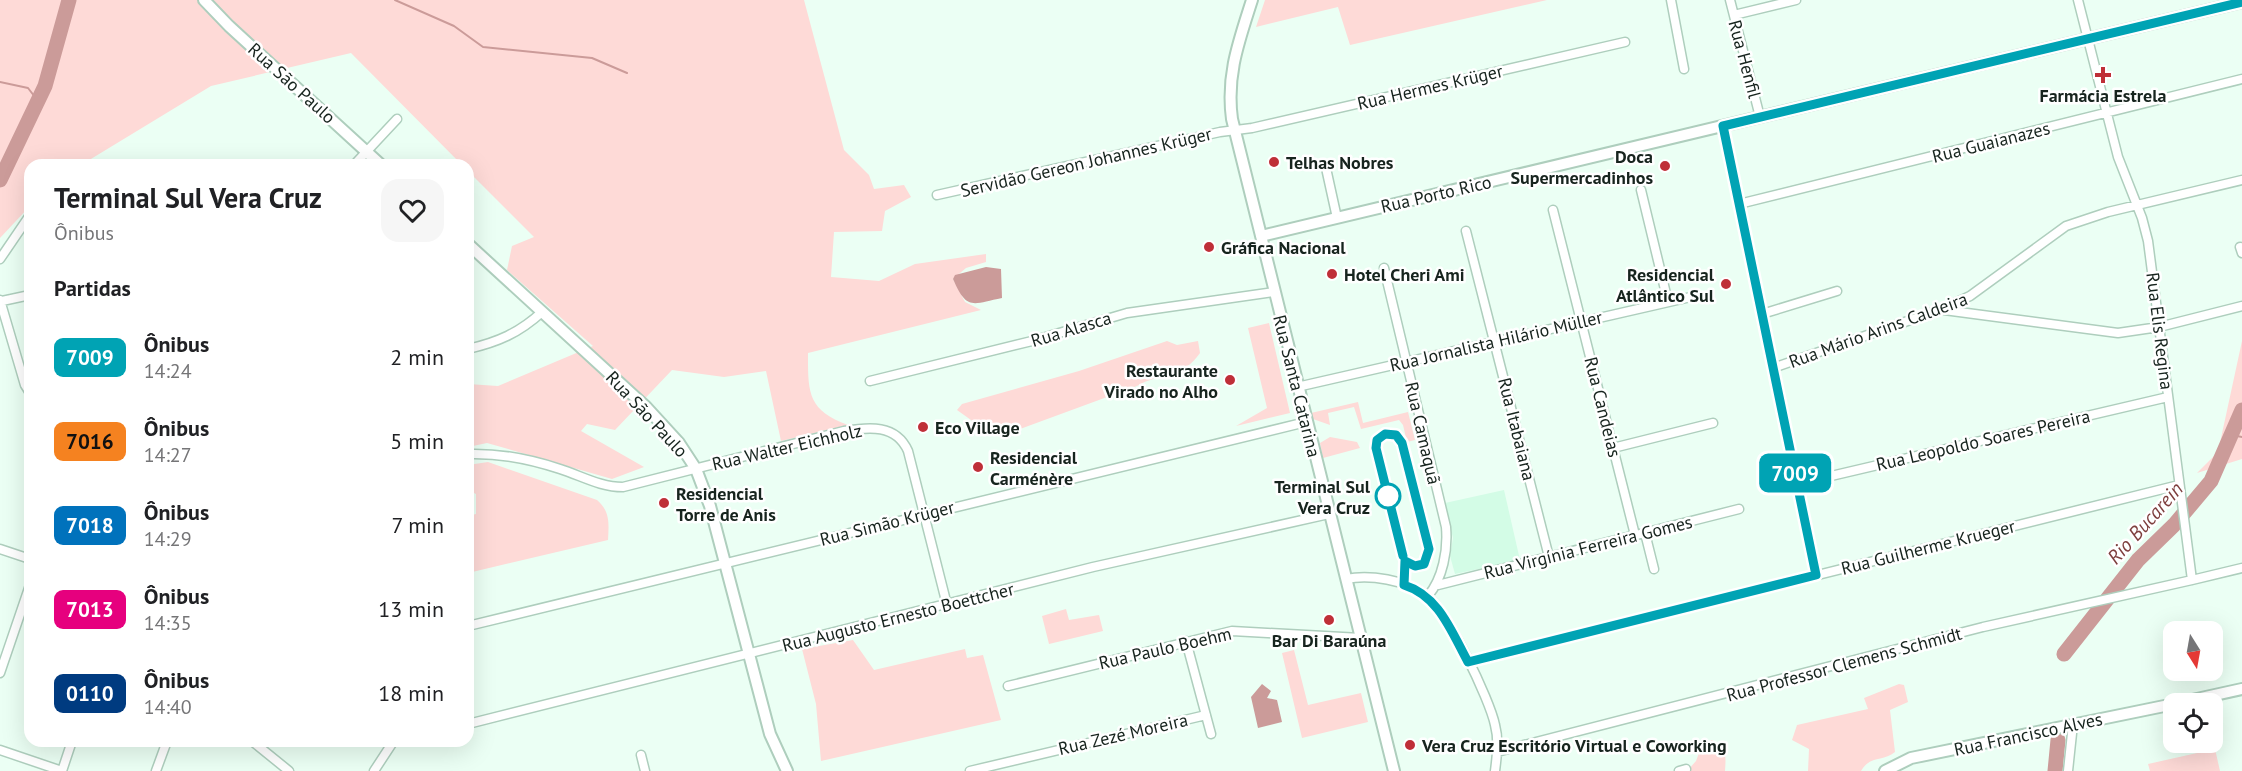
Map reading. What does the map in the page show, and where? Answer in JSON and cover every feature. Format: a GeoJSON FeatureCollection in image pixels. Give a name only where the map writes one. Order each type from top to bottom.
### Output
{"type":"FeatureCollection","features":[{"type":"Feature","properties":{"kind":"main road","name":"Rua São Paulo"},"geometry":{"type":"LineString","coordinates":[[204,0],[229,26],[375,159]]}},
{"type":"Feature","properties":{"kind":"main road","name":"Rua Santa Catarina"},"geometry":{"type":"LineString","coordinates":[[1252,0],[1231,69],[1229,92],[1235,130],[1394,771]]}},
{"type":"Feature","properties":{"kind":"main road","name":"Rua Porto Rico"},"geometry":{"type":"LineString","coordinates":[[1260,236],[2242,2]]}},
{"type":"Feature","properties":{"kind":"main road","name":"Rua São Paulo"},"geometry":{"type":"LineString","coordinates":[[474,250],[646,407],[679,443],[696,469],[706,491],[773,742],[788,771]]}},
{"type":"Feature","properties":{"kind":"main road","name":"Rua Francisco Alves"},"geometry":{"type":"LineString","coordinates":[[2223,693],[2242,689]]}},
{"type":"Feature","properties":{"kind":"main road","name":"Rua Francisco Alves"},"geometry":{"type":"LineString","coordinates":[[1885,771],[1911,758],[2163,706]]}},
{"type":"Feature","properties":{"kind":"street"},"geometry":{"type":"LineString","coordinates":[[1671,0],[1684,69]]}},
{"type":"Feature","properties":{"kind":"street","name":"Rua Henfil"},"geometry":{"type":"LineString","coordinates":[[1730,0],[1760,117]]}},
{"type":"Feature","properties":{"kind":"street"},"geometry":{"type":"LineString","coordinates":[[1734,15],[1796,0]]}},
{"type":"Feature","properties":{"kind":"street","name":"Rua Elis Regina"},"geometry":{"type":"LineString","coordinates":[[2078,0],[2105,113],[2122,172],[2148,241],[2192,580]]}},
{"type":"Feature","properties":{"kind":"street","name":"Rua Hermes Krüger"},"geometry":{"type":"LineString","coordinates":[[1235,130],[1625,42]]}},
{"type":"Feature","properties":{"kind":"street","name":"Rua Guaianazes"},"geometry":{"type":"LineString","coordinates":[[1739,204],[2242,79]]}},
{"type":"Feature","properties":{"kind":"street"},"geometry":{"type":"LineString","coordinates":[[359,159],[397,119]]}},
{"type":"Feature","properties":{"kind":"street"},"geometry":{"type":"LineString","coordinates":[[1723,126],[1816,575]]}},
{"type":"Feature","properties":{"kind":"street","name":"Servidão Gereon Johannes Krüger"},"geometry":{"type":"LineString","coordinates":[[937,195],[1235,130]]}},
{"type":"Feature","properties":{"kind":"street"},"geometry":{"type":"LineString","coordinates":[[1326,168],[1337,218]]}},
{"type":"Feature","properties":{"kind":"street","name":"Rua Mário Arins Caldeira"},"geometry":{"type":"LineString","coordinates":[[1773,368],[1942,309],[1982,289],[2066,226],[2136,205],[2242,180]]}},
{"type":"Feature","properties":{"kind":"street"},"geometry":{"type":"LineString","coordinates":[[1641,190],[1668,302]]}},
{"type":"Feature","properties":{"kind":"street","name":"Rua Candeias"},"geometry":{"type":"LineString","coordinates":[[1553,210],[1635,535]]}},
{"type":"Feature","properties":{"kind":"street"},"geometry":{"type":"LineString","coordinates":[[0,259],[24,224]]}},
{"type":"Feature","properties":{"kind":"street","name":"Rua Itabaiana"},"geometry":{"type":"LineString","coordinates":[[1466,231],[1549,557]]}},
{"type":"Feature","properties":{"kind":"street","name":"Rua Camaquã"},"geometry":{"type":"LineString","coordinates":[[1384,268],[1446,527],[1446,548],[1438,585]]}},
{"type":"Feature","properties":{"kind":"street"},"geometry":{"type":"LineString","coordinates":[[1762,314],[1837,291]]}},
{"type":"Feature","properties":{"kind":"street","name":"Rua Alasca"},"geometry":{"type":"LineString","coordinates":[[870,381],[1032,341],[1127,313],[1274,292]]}},
{"type":"Feature","properties":{"kind":"street"},"geometry":{"type":"LineString","coordinates":[[24,296],[1,301],[24,366]]}},
{"type":"Feature","properties":{"kind":"street","name":"Rua Jornalista Hilário Müller"},"geometry":{"type":"LineString","coordinates":[[1297,387],[1695,296]]}},
{"type":"Feature","properties":{"kind":"street"},"geometry":{"type":"LineString","coordinates":[[1942,309],[2110,332],[2159,327],[2242,306]]}},
{"type":"Feature","properties":{"kind":"street"},"geometry":{"type":"LineString","coordinates":[[474,347],[506,338],[542,312]]}},
{"type":"Feature","properties":{"kind":"street","name":"Rua Leopoldo Soares Pereira"},"geometry":{"type":"LineString","coordinates":[[1797,483],[2168,397]]}},
{"type":"Feature","properties":{"kind":"street","name":"Rua Simão Krüger"},"geometry":{"type":"LineString","coordinates":[[474,625],[1306,422]]}},
{"type":"Feature","properties":{"kind":"street"},"geometry":{"type":"LineString","coordinates":[[1613,448],[1713,423]]}},
{"type":"Feature","properties":{"kind":"street","name":"Rua Walter Eichholz"},"geometry":{"type":"LineString","coordinates":[[474,454],[516,457],[613,487],[696,469],[844,431],[866,428],[886,430],[904,443],[947,605]]}},
{"type":"Feature","properties":{"kind":"street","name":"Rua Guilherme Krueger"},"geometry":{"type":"LineString","coordinates":[[1468,662],[2179,485]]}},
{"type":"Feature","properties":{"kind":"street","name":"Rua Virgínia Ferreira Gomes"},"geometry":{"type":"LineString","coordinates":[[1438,585],[1739,509]]}},
{"type":"Feature","properties":{"kind":"street","name":"Rua Augusto Ernesto Boettcher"},"geometry":{"type":"LineString","coordinates":[[474,723],[749,656],[1093,567],[1329,514]]}},
{"type":"Feature","properties":{"kind":"street"},"geometry":{"type":"LineString","coordinates":[[1645,533],[1654,569]]}},
{"type":"Feature","properties":{"kind":"street"},"geometry":{"type":"LineString","coordinates":[[0,549],[24,558]]}},
{"type":"Feature","properties":{"kind":"street"},"geometry":{"type":"LineString","coordinates":[[2192,580],[2242,568]]}},
{"type":"Feature","properties":{"kind":"street"},"geometry":{"type":"LineString","coordinates":[[1346,579],[1378,578],[1412,588],[1428,596],[1444,617],[1468,662],[1495,722],[1497,752],[1495,771]]}},
{"type":"Feature","properties":{"kind":"street","name":"Rua Professor Clemens Schmidt"},"geometry":{"type":"LineString","coordinates":[[1497,752],[1983,627],[2192,580]]}},
{"type":"Feature","properties":{"kind":"street"},"geometry":{"type":"LineString","coordinates":[[1428,596],[1438,585]]}},
{"type":"Feature","properties":{"kind":"street"},"geometry":{"type":"LineString","coordinates":[[0,673],[24,603]]}},
{"type":"Feature","properties":{"kind":"street","name":"Rua Paulo Boehm"},"geometry":{"type":"LineString","coordinates":[[1008,686],[1186,641],[1242,630],[1361,638]]}},
{"type":"Feature","properties":{"kind":"street"},"geometry":{"type":"LineString","coordinates":[[1186,641],[1211,734]]}},
{"type":"Feature","properties":{"kind":"street","name":"Rua Zezé Moreira"},"geometry":{"type":"LineString","coordinates":[[970,771],[1206,714]]}},
{"type":"Feature","properties":{"kind":"street"},"geometry":{"type":"LineString","coordinates":[[2068,771],[2073,724]]}},
{"type":"Feature","properties":{"kind":"street"},"geometry":{"type":"LineString","coordinates":[[0,750],[62,771],[70,747]]}},
{"type":"Feature","properties":{"kind":"street"},"geometry":{"type":"LineString","coordinates":[[156,771],[165,747]]}},
{"type":"Feature","properties":{"kind":"street"},"geometry":{"type":"LineString","coordinates":[[259,747],[289,771]]}},
{"type":"Feature","properties":{"kind":"street"},"geometry":{"type":"LineString","coordinates":[[374,771],[391,747]]}},
{"type":"Feature","properties":{"kind":"street"},"geometry":{"type":"LineString","coordinates":[[641,755],[645,771]]}},
{"type":"Feature","properties":{"kind":"shaded area"},"geometry":{"type":"Polygon","coordinates":[[[0,0],[804,0],[844,150],[869,175],[874,189],[904,185],[911,197],[885,211],[882,231],[834,232],[831,277],[879,281],[915,264],[986,254],[986,262],[966,268],[953,279],[965,302],[981,310],[808,353],[808,379],[817,406],[824,413],[848,425],[781,441],[766,371],[724,377],[672,370],[615,430],[587,424],[581,431],[644,467],[612,479],[487,443],[474,446],[474,384],[498,386],[593,346],[507,270],[512,246],[534,237],[474,177],[474,159],[456,159],[351,53],[211,86],[91,159],[24,159],[24,212],[0,238],[0,0]]]}},
{"type":"Feature","properties":{"kind":"shaded area"},"geometry":{"type":"Polygon","coordinates":[[[1265,0],[1547,0],[1350,45],[1338,7],[1256,27],[1265,0]]]}},
{"type":"Feature","properties":{"kind":"shaded area"},"geometry":{"type":"Polygon","coordinates":[[[986,267],[1001,269],[1002,298],[977,303],[967,301],[953,279],[955,275],[986,267]]]}},
{"type":"Feature","properties":{"kind":"shaded area"},"geometry":{"type":"Polygon","coordinates":[[[1269,323],[1290,413],[1236,426],[1267,408],[1248,328],[1269,323]]]}},
{"type":"Feature","properties":{"kind":"shaded area"},"geometry":{"type":"Polygon","coordinates":[[[1167,341],[1177,345],[1198,341],[1200,353],[1179,371],[1012,432],[985,430],[957,410],[962,404],[1079,371],[1167,341]]]}},
{"type":"Feature","properties":{"kind":"shaded area"},"geometry":{"type":"Polygon","coordinates":[[[2242,341],[2242,459],[2197,473],[2218,452],[2242,341]]]}},
{"type":"Feature","properties":{"kind":"shaded area"},"geometry":{"type":"Polygon","coordinates":[[[1358,402],[1363,423],[1408,412],[1415,440],[1407,442],[1403,425],[1399,420],[1361,429],[1354,407],[1328,413],[1330,425],[1313,419],[1311,413],[1358,402]]]}},
{"type":"Feature","properties":{"kind":"shaded area"},"geometry":{"type":"Polygon","coordinates":[[[1330,437],[1357,442],[1360,448],[1323,458],[1320,443],[1330,437]]]}},
{"type":"Feature","properties":{"kind":"shaded area"},"geometry":{"type":"Polygon","coordinates":[[[488,462],[597,500],[606,513],[608,540],[474,572],[476,494],[474,493],[474,464],[488,462]]]}},
{"type":"Feature","properties":{"kind":"shaded area"},"geometry":{"type":"Polygon","coordinates":[[[1504,490],[1520,560],[1455,574],[1450,556],[1453,538],[1445,503],[1504,490]]]}},
{"type":"Feature","properties":{"kind":"shaded area"},"geometry":{"type":"Polygon","coordinates":[[[1066,609],[1069,620],[1099,615],[1103,631],[1049,644],[1042,616],[1066,609]]]}},
{"type":"Feature","properties":{"kind":"shaded area"},"geometry":{"type":"Polygon","coordinates":[[[853,640],[874,670],[965,649],[967,658],[983,655],[1001,720],[821,761],[816,704],[802,649],[853,640]]]}},
{"type":"Feature","properties":{"kind":"shaded area"},"geometry":{"type":"Polygon","coordinates":[[[1294,650],[1308,705],[1361,693],[1368,722],[1302,738],[1282,653],[1294,650]]]}},
{"type":"Feature","properties":{"kind":"shaded area"},"geometry":{"type":"Polygon","coordinates":[[[1262,684],[1271,691],[1267,698],[1277,700],[1282,722],[1258,728],[1251,697],[1262,684]]]}},
{"type":"Feature","properties":{"kind":"shaded area"},"geometry":{"type":"Polygon","coordinates":[[[1899,684],[1904,685],[1908,702],[1890,710],[1895,752],[1868,763],[1861,771],[1808,771],[1809,749],[1792,740],[1797,725],[1868,709],[1864,698],[1899,684]]]}},
{"type":"Feature","properties":{"kind":"shaded area"},"geometry":{"type":"Polygon","coordinates":[[[1712,740],[1723,749],[1726,761],[1725,771],[1687,771],[1696,761],[1702,745],[1712,740]]]}},
{"type":"Feature","properties":{"kind":"shaded area"},"geometry":{"type":"Polygon","coordinates":[[[2197,753],[2216,753],[2220,771],[2150,771],[2148,764],[2197,753]]]}},
{"type":"Feature","properties":{"kind":"waterway"},"geometry":{"type":"LineString","coordinates":[[0,180],[45,86],[69,0]]}},
{"type":"Feature","properties":{"kind":"waterway"},"geometry":{"type":"LineString","coordinates":[[395,0],[454,26],[483,47],[592,58],[627,73]]}},
{"type":"Feature","properties":{"kind":"waterway"},"geometry":{"type":"LineString","coordinates":[[0,82],[28,88],[38,101]]}},
{"type":"Feature","properties":{"kind":"waterway","name":"Rio Bucarein"},"geometry":{"type":"LineString","coordinates":[[2064,654],[2138,560],[2174,525],[2211,481],[2242,410]]}},
{"type":"Feature","properties":{"kind":"waterway"},"geometry":{"type":"LineString","coordinates":[[2232,435],[2242,437]]}},
{"type":"Feature","properties":{"kind":"waterway","name":"Rio Bucarein"},"geometry":{"type":"LineString","coordinates":[[2055,771],[2058,740]]}},
{"type":"Feature","properties":{"kind":"bus line","name":"7009"},"geometry":{"type":"LineString","coordinates":[[1403,556],[1376,448],[1377,440],[1390,433],[1396,435],[1402,443],[1430,554],[1428,560],[1420,566],[1405,561],[1404,585],[1428,596],[1444,617],[1468,662],[1816,575],[1723,126],[2242,2]]}},
{"type":"Feature","properties":{"kind":"place","name":"Farmácia Estrela"},"geometry":{"type":"Point","coordinates":[2103,75]}},
{"type":"Feature","properties":{"kind":"place","name":"Telhas Nobres"},"geometry":{"type":"Point","coordinates":[1274,162]}},
{"type":"Feature","properties":{"kind":"place","name":"Doca Supermercadinhos"},"geometry":{"type":"Point","coordinates":[1665,166]}},
{"type":"Feature","properties":{"kind":"place","name":"Gráfica Nacional"},"geometry":{"type":"Point","coordinates":[1209,247]}},
{"type":"Feature","properties":{"kind":"place","name":"Hotel Cheri Ami"},"geometry":{"type":"Point","coordinates":[1332,274]}},
{"type":"Feature","properties":{"kind":"place","name":"Residencial Atlântico Sul"},"geometry":{"type":"Point","coordinates":[1726,284]}},
{"type":"Feature","properties":{"kind":"place","name":"Restaurante Virado no Alho"},"geometry":{"type":"Point","coordinates":[1230,380]}},
{"type":"Feature","properties":{"kind":"place","name":"Eco Village"},"geometry":{"type":"Point","coordinates":[923,427]}},
{"type":"Feature","properties":{"kind":"place","name":"Residencial Carménère"},"geometry":{"type":"Point","coordinates":[978,467]}},
{"type":"Feature","properties":{"kind":"place","name":"Terminal Sul Vera Cruz"},"geometry":{"type":"Point","coordinates":[1388,496]}},
{"type":"Feature","properties":{"kind":"place","name":"Residencial Torre de Anis"},"geometry":{"type":"Point","coordinates":[664,503]}},
{"type":"Feature","properties":{"kind":"place","name":"Bar Di Baraúna"},"geometry":{"type":"Point","coordinates":[1329,620]}},
{"type":"Feature","properties":{"kind":"place","name":"Vera Cruz Escritório Virtual e Coworking"},"geometry":{"type":"Point","coordinates":[1410,745]}}]}
